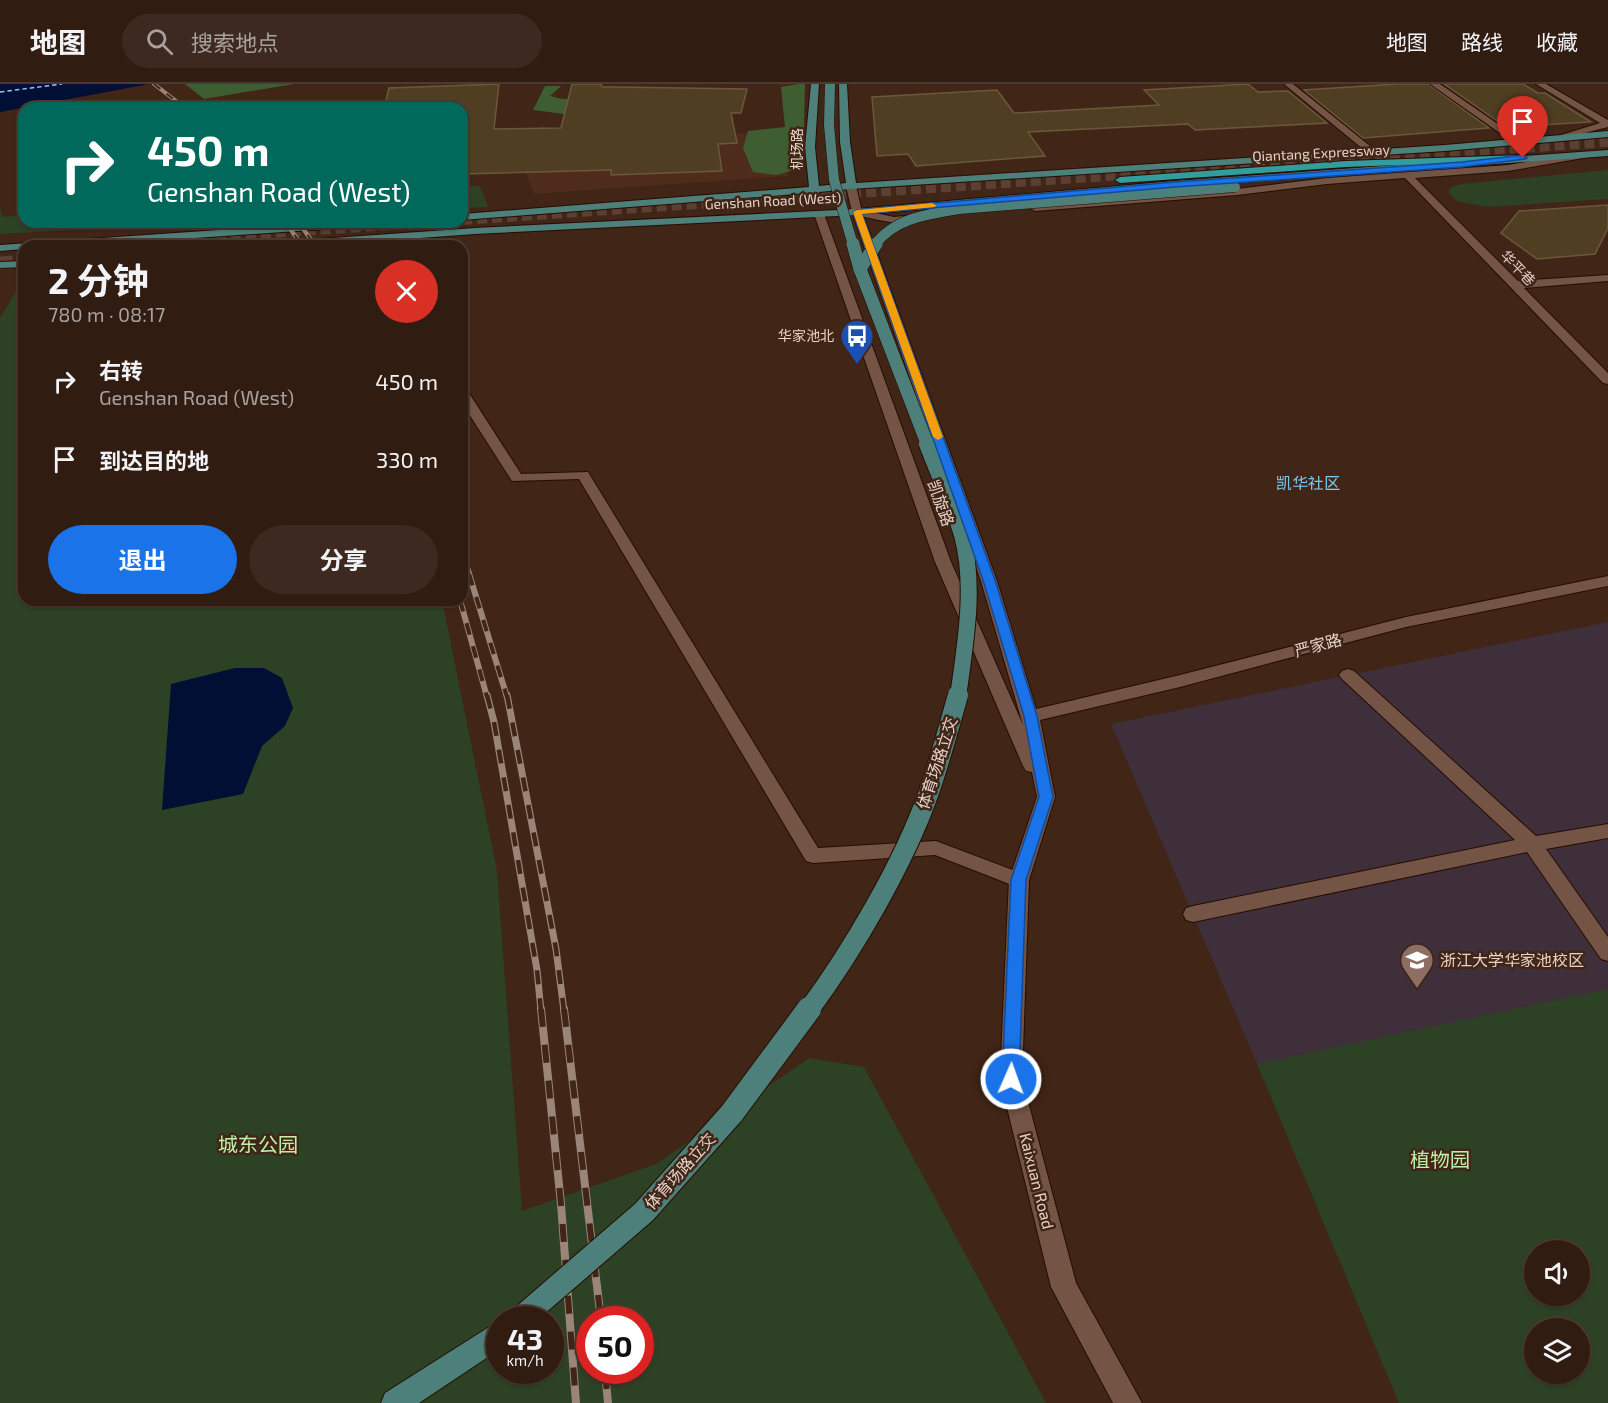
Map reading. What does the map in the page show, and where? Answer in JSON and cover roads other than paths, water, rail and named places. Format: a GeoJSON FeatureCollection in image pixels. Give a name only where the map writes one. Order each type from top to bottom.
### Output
{"type":"FeatureCollection","features":[{"type":"Feature","properties":{"kind":"highway","name":"Qiantang Expressway"},"geometry":{"type":"LineString","coordinates":[[1120,180],[1346,164],[1523,158]]}},
{"type":"Feature","properties":{"kind":"main road","name":"机场路"},"geometry":{"type":"LineString","coordinates":[[814,84],[810,147],[813,190],[819,214]]}},
{"type":"Feature","properties":{"kind":"main road","name":"体育场路立交"},"geometry":{"type":"LineString","coordinates":[[535,1306],[644,1212],[732,1113],[824,989],[888,882],[929,794],[958,696],[967,621],[968,579],[962,536],[860,269],[834,180],[829,125],[830,84]]}},
{"type":"Feature","properties":{"kind":"main road"},"geometry":{"type":"LineString","coordinates":[[843,84],[845,142],[851,186]]}},
{"type":"Feature","properties":{"kind":"main road","name":"Genshan Road (West)"},"geometry":{"type":"LineString","coordinates":[[468,216],[851,186],[1608,134]]}},
{"type":"Feature","properties":{"kind":"main road","name":"Genshan Road (West)"},"geometry":{"type":"LineString","coordinates":[[347,240],[475,231],[857,212],[1175,184],[1311,176],[1603,153]]}},
{"type":"Feature","properties":{"kind":"main road"},"geometry":{"type":"LineString","coordinates":[[860,269],[884,234],[900,224],[932,213],[969,207],[1235,187],[1311,176]]}},
{"type":"Feature","properties":{"kind":"main road"},"geometry":{"type":"LineString","coordinates":[[119,240],[295,228]]}},
{"type":"Feature","properties":{"kind":"main road"},"geometry":{"type":"LineString","coordinates":[[0,248],[18,246]]}},
{"type":"Feature","properties":{"kind":"main road"},"geometry":{"type":"LineString","coordinates":[[0,265],[18,264]]}},
{"type":"Feature","properties":{"kind":"main road"},"geometry":{"type":"LineString","coordinates":[[395,1403],[486,1342]]}},
{"type":"Feature","properties":{"kind":"street"},"geometry":{"type":"LineString","coordinates":[[1288,84],[1372,152]]}},
{"type":"Feature","properties":{"kind":"street"},"geometry":{"type":"LineString","coordinates":[[1434,84],[1503,131]]}},
{"type":"Feature","properties":{"kind":"street"},"geometry":{"type":"LineString","coordinates":[[1540,84],[1608,124]]}},
{"type":"Feature","properties":{"kind":"street"},"geometry":{"type":"LineString","coordinates":[[1564,137],[1608,124]]}},
{"type":"Feature","properties":{"kind":"street"},"geometry":{"type":"LineString","coordinates":[[857,212],[894,220],[1237,192],[1327,181],[1508,168],[1603,153]]}},
{"type":"Feature","properties":{"kind":"street","name":"华平巷"},"geometry":{"type":"LineString","coordinates":[[1408,176],[1608,380]]}},
{"type":"Feature","properties":{"kind":"street","name":"Kaixuan Road"},"geometry":{"type":"LineString","coordinates":[[851,186],[857,212],[989,580],[1030,716],[1046,797],[1018,880],[1011,1079],[1064,1287],[1128,1403]]}},
{"type":"Feature","properties":{"kind":"street","name":"凯旋路"},"geometry":{"type":"LineString","coordinates":[[819,214],[944,562],[1046,797]]}},
{"type":"Feature","properties":{"kind":"street"},"geometry":{"type":"LineString","coordinates":[[1513,285],[1608,278]]}},
{"type":"Feature","properties":{"kind":"street"},"geometry":{"type":"LineString","coordinates":[[468,402],[517,478],[583,475],[813,856],[936,849],[1018,880]]}},
{"type":"Feature","properties":{"kind":"street","name":"严家路"},"geometry":{"type":"LineString","coordinates":[[1030,716],[1180,681],[1406,622],[1608,581]]}},
{"type":"Feature","properties":{"kind":"street"},"geometry":{"type":"LineString","coordinates":[[1348,675],[1532,843],[1608,953]]}},
{"type":"Feature","properties":{"kind":"street"},"geometry":{"type":"LineString","coordinates":[[1193,914],[1532,843],[1608,831]]}},
{"type":"Feature","properties":{"kind":"water"},"geometry":{"type":"Polygon","coordinates":[[[0,84],[149,84],[53,102],[18,102],[18,109],[0,112],[0,84]]]}},
{"type":"Feature","properties":{"kind":"water"},"geometry":{"type":"Polygon","coordinates":[[[235,668],[264,668],[282,678],[293,708],[285,726],[262,746],[243,794],[162,810],[171,684],[235,668]]]}},
{"type":"Feature","properties":{"kind":"tunnel"},"geometry":{"type":"LineString","coordinates":[[468,220],[1608,142]]}},
{"type":"Feature","properties":{"kind":"tunnel"},"geometry":{"type":"LineString","coordinates":[[169,240],[346,228]]}},
{"type":"Feature","properties":{"kind":"tunnel"},"geometry":{"type":"LineString","coordinates":[[0,263],[18,262]]}},
{"type":"Feature","properties":{"kind":"railway"},"geometry":{"type":"LineString","coordinates":[[154,84],[177,102]]}},
{"type":"Feature","properties":{"kind":"railway"},"geometry":{"type":"LineString","coordinates":[[289,228],[298,240]]}},
{"type":"Feature","properties":{"kind":"railway"},"geometry":{"type":"LineString","coordinates":[[302,228],[311,240]]}},
{"type":"Feature","properties":{"kind":"railway"},"geometry":{"type":"LineString","coordinates":[[468,570],[507,697]]}},
{"type":"Feature","properties":{"kind":"railway"},"geometry":{"type":"LineString","coordinates":[[462,606],[487,697]]}},
{"type":"Feature","properties":{"kind":"railway"},"geometry":{"type":"LineString","coordinates":[[487,695],[494,722],[537,970],[541,1011]]}},
{"type":"Feature","properties":{"kind":"railway"},"geometry":{"type":"LineString","coordinates":[[507,695],[556,949],[564,1011]]}},
{"type":"Feature","properties":{"kind":"railway"},"geometry":{"type":"LineString","coordinates":[[541,1009],[561,1204],[576,1403]]}},
{"type":"Feature","properties":{"kind":"railway"},"geometry":{"type":"LineString","coordinates":[[564,1009],[599,1306]]}},
{"type":"Feature","properties":{"kind":"railway"},"geometry":{"type":"LineString","coordinates":[[606,1384],[608,1403]]}},
{"type":"Feature","properties":{"kind":"place","name":"华家池北"},"geometry":{"type":"Point","coordinates":[857,365]}},
{"type":"Feature","properties":{"kind":"place","name":"浙江大学华家池校区"},"geometry":{"type":"Point","coordinates":[1417,989]}},
{"type":"Feature","properties":{"kind":"district","name":"凯华社区"},"geometry":{"type":"Point","coordinates":[1308,483]}},
{"type":"Feature","properties":{"kind":"park label","name":"城东公园"},"geometry":{"type":"Point","coordinates":[258,1145]}},
{"type":"Feature","properties":{"kind":"park label","name":"植物园"},"geometry":{"type":"Point","coordinates":[1440,1160]}}]}
